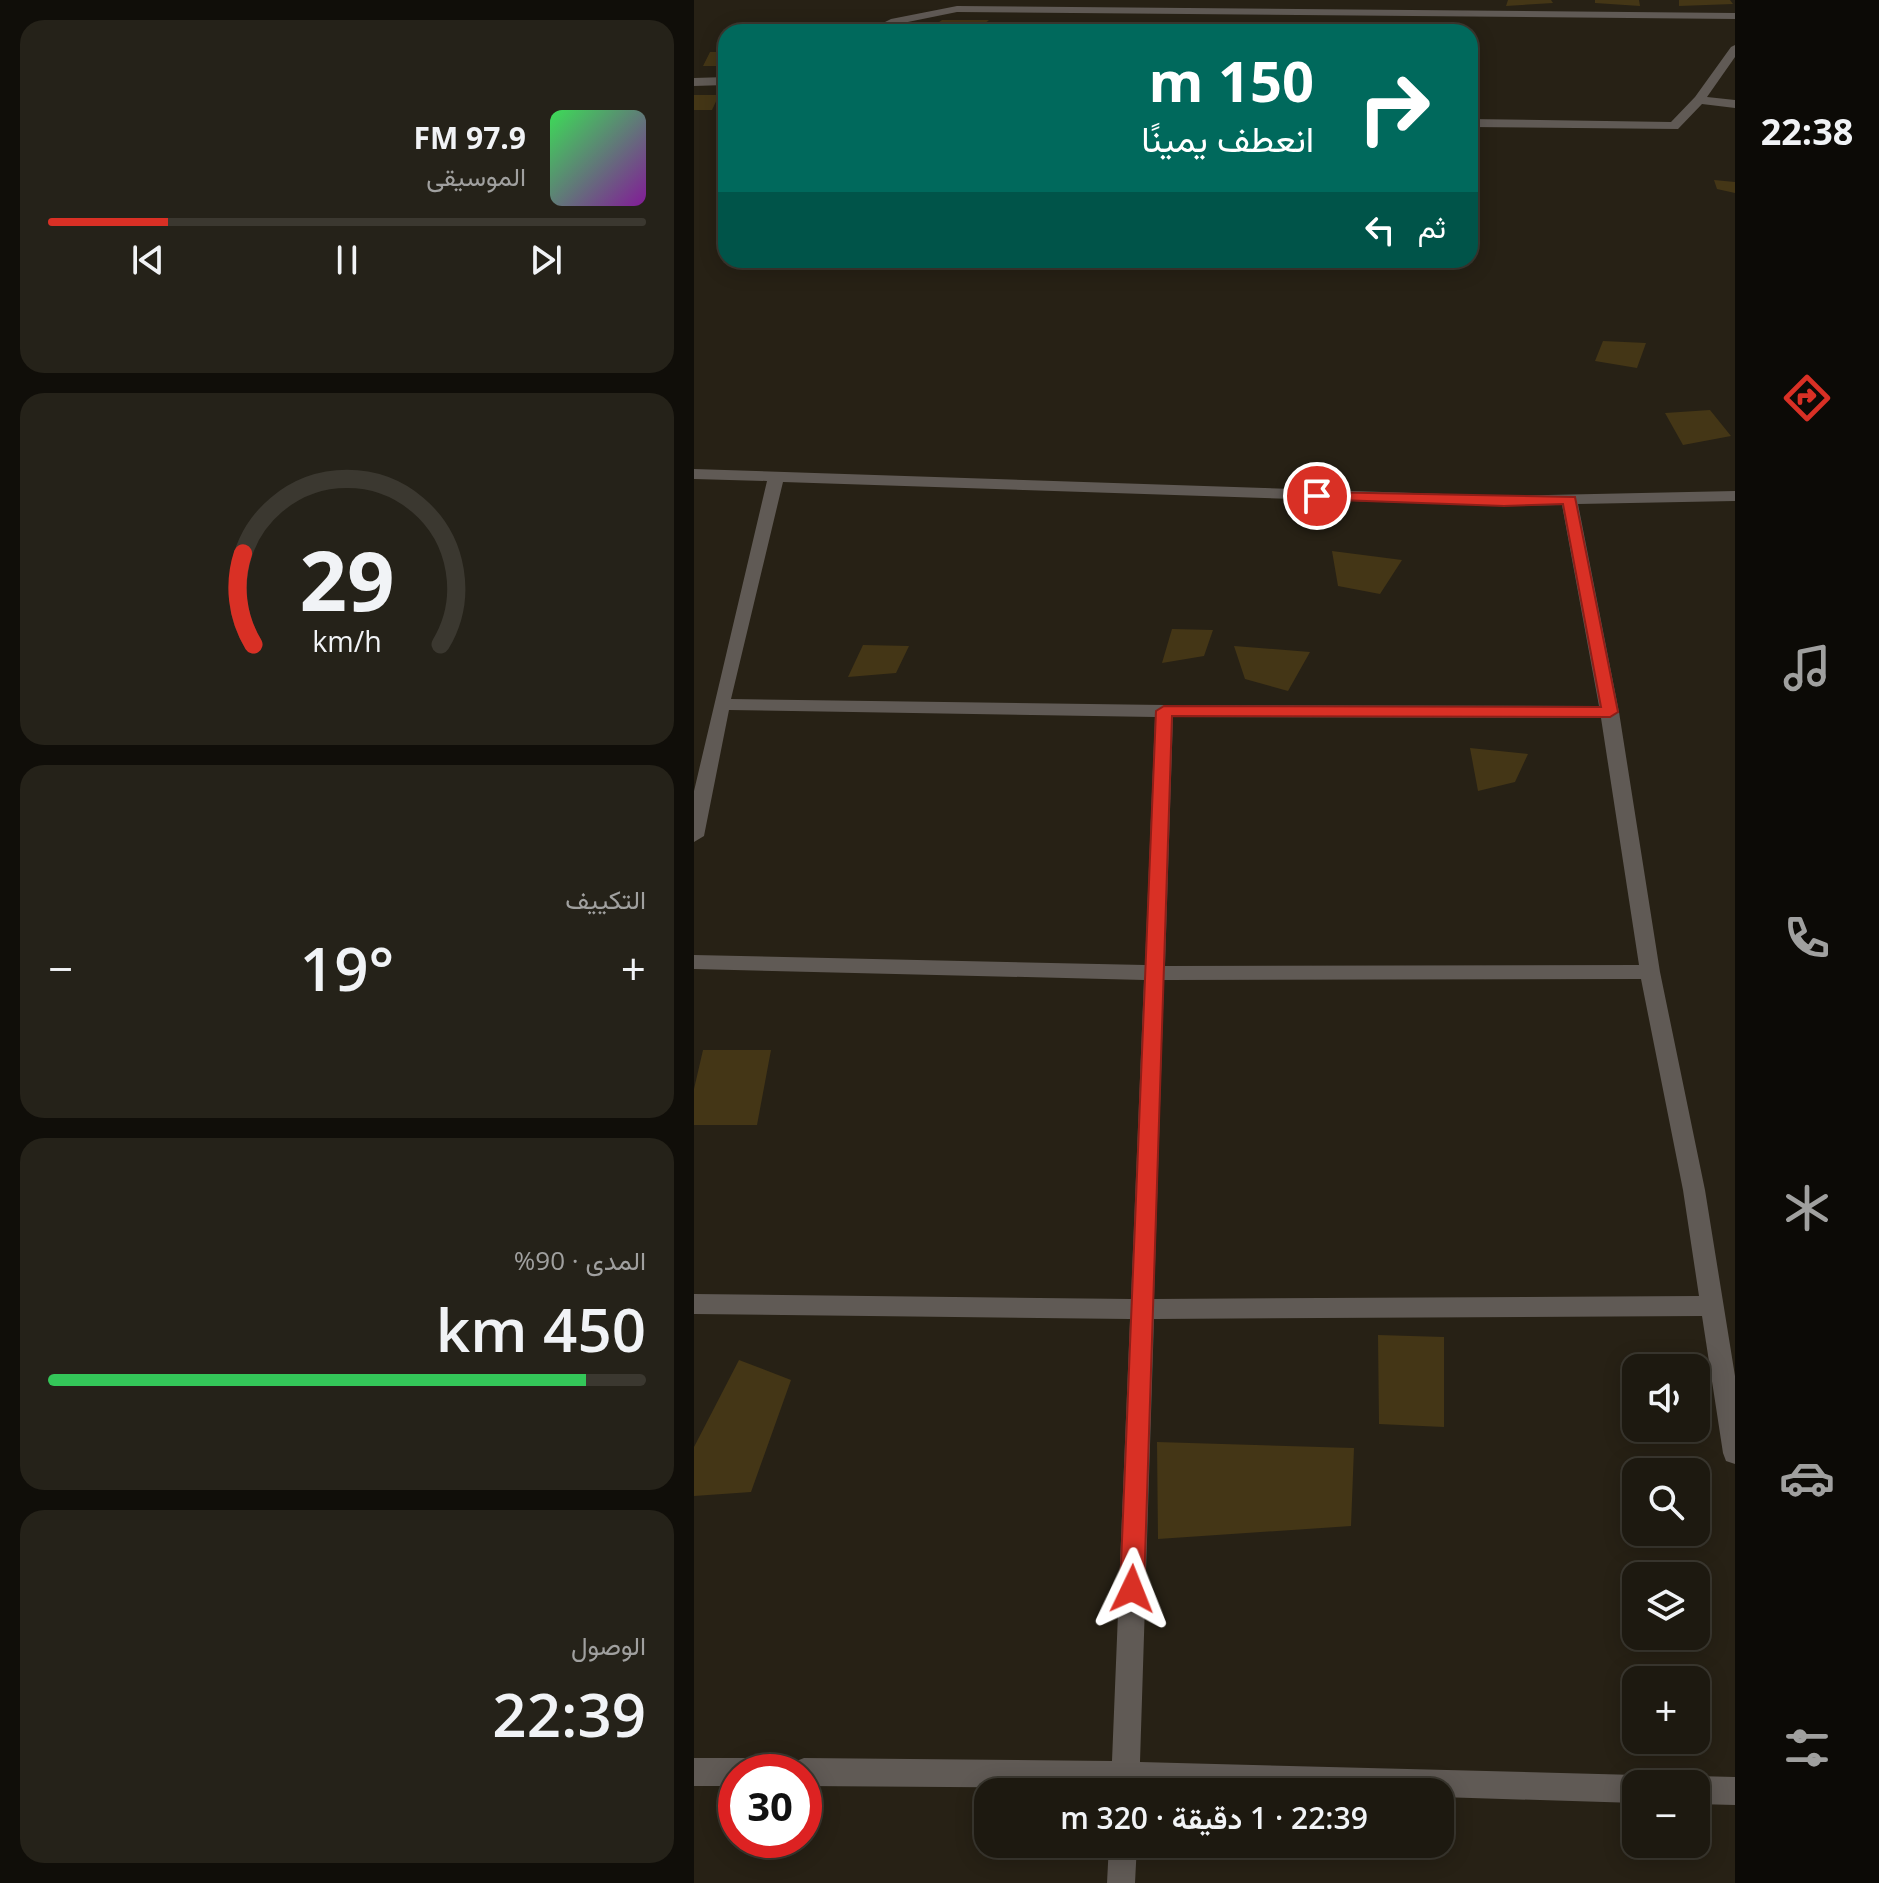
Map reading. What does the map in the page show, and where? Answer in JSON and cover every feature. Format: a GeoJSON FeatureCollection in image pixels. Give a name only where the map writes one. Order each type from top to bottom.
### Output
{"type":"FeatureCollection","features":[{"type":"Feature","properties":{"kind":"street"},"geometry":{"type":"LineString","coordinates":[[888,24],[957,9],[1735,16]]}},
{"type":"Feature","properties":{"kind":"street"},"geometry":{"type":"LineString","coordinates":[[1478,123],[1674,126],[1699,100],[1735,49]]}},
{"type":"Feature","properties":{"kind":"street"},"geometry":{"type":"LineString","coordinates":[[694,82],[718,81]]}},
{"type":"Feature","properties":{"kind":"street"},"geometry":{"type":"LineString","coordinates":[[1699,100],[1735,104]]}},
{"type":"Feature","properties":{"kind":"street"},"geometry":{"type":"LineString","coordinates":[[694,474],[1191,493],[1504,501],[1735,496]]}},
{"type":"Feature","properties":{"kind":"street"},"geometry":{"type":"LineString","coordinates":[[694,836],[721,704],[776,477]]}},
{"type":"Feature","properties":{"kind":"street"},"geometry":{"type":"LineString","coordinates":[[1569,500],[1610,712],[1650,972],[1694,1190],[1735,1453]]}},
{"type":"Feature","properties":{"kind":"street"},"geometry":{"type":"LineString","coordinates":[[721,704],[1164,711],[1610,712]]}},
{"type":"Feature","properties":{"kind":"street"},"geometry":{"type":"LineString","coordinates":[[1125,1778],[1164,711]]}},
{"type":"Feature","properties":{"kind":"street"},"geometry":{"type":"LineString","coordinates":[[694,962],[1155,973],[1650,972]]}},
{"type":"Feature","properties":{"kind":"street"},"geometry":{"type":"LineString","coordinates":[[694,1304],[1143,1309],[1712,1306]]}},
{"type":"Feature","properties":{"kind":"street"},"geometry":{"type":"LineString","coordinates":[[694,1772],[718,1772]]}},
{"type":"Feature","properties":{"kind":"street"},"geometry":{"type":"LineString","coordinates":[[822,1773],[974,1778]]}},
{"type":"Feature","properties":{"kind":"street"},"geometry":{"type":"LineString","coordinates":[[1454,1787],[1622,1789]]}},
{"type":"Feature","properties":{"kind":"street"},"geometry":{"type":"LineString","coordinates":[[1710,1790],[1735,1791]]}},
{"type":"Feature","properties":{"kind":"street"},"geometry":{"type":"LineString","coordinates":[[1121,1883],[1122,1858]]}},
{"type":"Feature","properties":{"kind":"building"},"geometry":{"type":"Polygon","coordinates":[[[1508,0],[1551,0],[1553,3],[1506,6],[1508,0]]]}},
{"type":"Feature","properties":{"kind":"building"},"geometry":{"type":"Polygon","coordinates":[[[1595,0],[1639,0],[1640,6],[1595,3],[1595,0]]]}},
{"type":"Feature","properties":{"kind":"building"},"geometry":{"type":"Polygon","coordinates":[[[1679,0],[1730,0],[1733,4],[1679,6],[1679,0]]]}},
{"type":"Feature","properties":{"kind":"building"},"geometry":{"type":"Polygon","coordinates":[[[942,20],[989,20],[984,24],[936,24],[942,20]]]}},
{"type":"Feature","properties":{"kind":"building"},"geometry":{"type":"Polygon","coordinates":[[[710,52],[718,52],[718,66],[703,66],[710,52]]]}},
{"type":"Feature","properties":{"kind":"building"},"geometry":{"type":"Polygon","coordinates":[[[694,95],[718,95],[712,110],[694,110],[694,95]]]}},
{"type":"Feature","properties":{"kind":"building"},"geometry":{"type":"Polygon","coordinates":[[[1714,180],[1735,182],[1735,193],[1717,189],[1714,180]]]}},
{"type":"Feature","properties":{"kind":"building"},"geometry":{"type":"Polygon","coordinates":[[[1603,341],[1646,343],[1637,368],[1595,361],[1603,341]]]}},
{"type":"Feature","properties":{"kind":"building"},"geometry":{"type":"Polygon","coordinates":[[[1710,410],[1731,436],[1683,445],[1665,413],[1710,410]]]}},
{"type":"Feature","properties":{"kind":"building"},"geometry":{"type":"Polygon","coordinates":[[[1332,551],[1402,560],[1380,594],[1338,586],[1332,551]]]}},
{"type":"Feature","properties":{"kind":"building"},"geometry":{"type":"Polygon","coordinates":[[[1172,629],[1213,630],[1204,656],[1162,663],[1172,629]]]}},
{"type":"Feature","properties":{"kind":"building"},"geometry":{"type":"Polygon","coordinates":[[[863,645],[909,646],[896,673],[848,677],[863,645]]]}},
{"type":"Feature","properties":{"kind":"building"},"geometry":{"type":"Polygon","coordinates":[[[1234,646],[1310,652],[1288,691],[1245,679],[1234,646]]]}},
{"type":"Feature","properties":{"kind":"building"},"geometry":{"type":"Polygon","coordinates":[[[1470,748],[1528,754],[1515,782],[1478,791],[1470,748]]]}},
{"type":"Feature","properties":{"kind":"building"},"geometry":{"type":"Polygon","coordinates":[[[703,1050],[771,1050],[757,1125],[694,1125],[694,1089],[703,1050]]]}},
{"type":"Feature","properties":{"kind":"building"},"geometry":{"type":"Polygon","coordinates":[[[1378,1335],[1444,1337],[1444,1427],[1379,1424],[1378,1335]]]}},
{"type":"Feature","properties":{"kind":"building"},"geometry":{"type":"Polygon","coordinates":[[[739,1360],[791,1380],[751,1492],[694,1496],[694,1447],[739,1360]]]}},
{"type":"Feature","properties":{"kind":"building"},"geometry":{"type":"Polygon","coordinates":[[[1157,1442],[1354,1448],[1351,1526],[1158,1539],[1157,1442]]]}},
{"type":"Feature","properties":{"kind":"route"},"geometry":{"type":"LineString","coordinates":[[1132,1589],[1164,711],[1610,712],[1569,500],[1317,496]]}}]}
